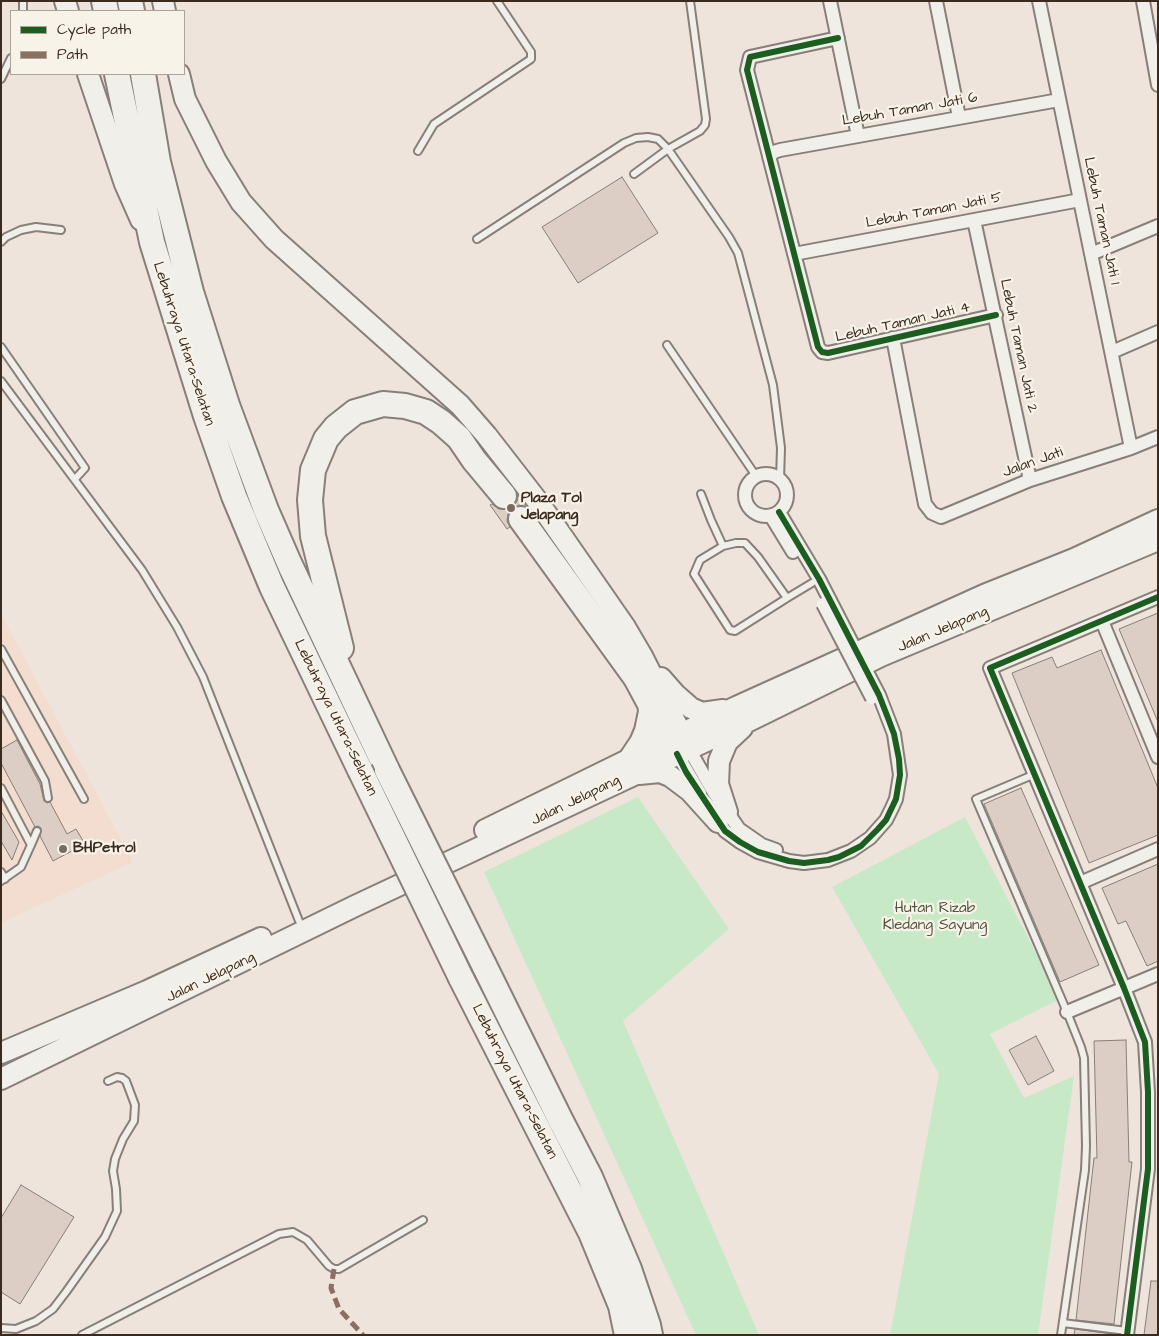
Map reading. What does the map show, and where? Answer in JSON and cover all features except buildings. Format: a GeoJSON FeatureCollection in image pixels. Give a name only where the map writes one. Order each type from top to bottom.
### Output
{"type":"FeatureCollection","features":[{"type":"Feature","properties":{"kind":"highway","name":"Lebuhraya Utara–Selatan"},"geometry":{"type":"LineString","coordinates":[[117,75],[152,242],[206,416],[234,496],[272,588],[360,770],[461,978],[591,1233],[621,1306],[627,1335]]}},
{"type":"Feature","properties":{"kind":"highway","name":"Lebuhraya Utara–Selatan"},"geometry":{"type":"LineString","coordinates":[[142,75],[158,162],[191,292],[227,405],[266,510],[368,732],[590,1177],[629,1269],[650,1335]]}},
{"type":"Feature","properties":{"kind":"highway"},"geometry":{"type":"LineString","coordinates":[[368,732],[341,649],[313,536],[310,500],[313,470],[326,439],[336,427],[355,412],[383,404],[405,406],[426,412],[459,438],[474,460],[504,496]]}},
{"type":"Feature","properties":{"kind":"highway"},"geometry":{"type":"LineString","coordinates":[[521,519],[636,678],[679,744]]}},
{"type":"Feature","properties":{"kind":"highway"},"geometry":{"type":"LineString","coordinates":[[631,767],[648,731],[650,700]]}},
{"type":"Feature","properties":{"kind":"main road"},"geometry":{"type":"LineString","coordinates":[[88,75],[125,184],[152,242]]}},
{"type":"Feature","properties":{"kind":"main road"},"geometry":{"type":"LineString","coordinates":[[178,75],[185,99],[216,160],[241,202],[274,238],[460,405],[487,436],[539,503],[601,591],[642,656],[675,694],[691,708],[702,713],[744,713]]}},
{"type":"Feature","properties":{"kind":"main road","name":"Jalan Jelapang"},"geometry":{"type":"LineString","coordinates":[[1,1052],[147,991],[300,921],[631,767],[984,595],[1074,559],[1158,520]]}},
{"type":"Feature","properties":{"kind":"main road","name":"Jalan Jelapang"},"geometry":{"type":"LineString","coordinates":[[744,713],[1158,540]]}},
{"type":"Feature","properties":{"kind":"main road"},"geometry":{"type":"LineString","coordinates":[[642,656],[679,744]]}},
{"type":"Feature","properties":{"kind":"main road"},"geometry":{"type":"LineString","coordinates":[[722,817],[718,784],[719,761],[727,742],[744,713]]}},
{"type":"Feature","properties":{"kind":"main road"},"geometry":{"type":"LineString","coordinates":[[631,767],[660,772],[670,776],[722,817]]}},
{"type":"Feature","properties":{"kind":"main road","name":"Jalan Jelapang"},"geometry":{"type":"LineString","coordinates":[[1,1079],[355,906],[631,767]]}},
{"type":"Feature","properties":{"kind":"street"},"geometry":{"type":"LineString","coordinates":[[830,1],[858,136]]}},
{"type":"Feature","properties":{"kind":"street"},"geometry":{"type":"LineString","coordinates":[[936,1],[959,117]]}},
{"type":"Feature","properties":{"kind":"street","name":"Lebuh Taman Jati 1"},"geometry":{"type":"LineString","coordinates":[[1039,1],[1131,448]]}},
{"type":"Feature","properties":{"kind":"street"},"geometry":{"type":"LineString","coordinates":[[1143,1],[1158,85]]}},
{"type":"Feature","properties":{"kind":"street"},"geometry":{"type":"LineString","coordinates":[[794,254],[747,70],[750,58],[838,38]]}},
{"type":"Feature","properties":{"kind":"street","name":"Lebuh Taman Jati 6"},"geometry":{"type":"LineString","coordinates":[[769,157],[774,152],[780,150],[1059,100]]}},
{"type":"Feature","properties":{"kind":"street","name":"Lebuh Taman Jati 5"},"geometry":{"type":"LineString","coordinates":[[794,254],[1080,200]]}},
{"type":"Feature","properties":{"kind":"street","name":"Lebuh Taman Jati 2"},"geometry":{"type":"LineString","coordinates":[[974,220],[1030,480]]}},
{"type":"Feature","properties":{"kind":"street"},"geometry":{"type":"LineString","coordinates":[[1091,254],[1158,226]]}},
{"type":"Feature","properties":{"kind":"street","name":"Lebuh Taman Jati 4"},"geometry":{"type":"LineString","coordinates":[[794,254],[818,347],[822,352],[828,353],[996,316]]}},
{"type":"Feature","properties":{"kind":"street"},"geometry":{"type":"LineString","coordinates":[[1112,352],[1158,332]]}},
{"type":"Feature","properties":{"kind":"street","name":"Jalan Jati"},"geometry":{"type":"LineString","coordinates":[[893,338],[925,504],[932,513],[942,517],[1030,480],[1131,448],[1158,437]]}},
{"type":"Feature","properties":{"kind":"street"},"geometry":{"type":"LineString","coordinates":[[769,474],[780,480],[786,490],[786,502],[775,514],[757,514],[752,511],[745,499],[747,486],[756,476],[769,474]]}},
{"type":"Feature","properties":{"kind":"street"},"geometry":{"type":"LineString","coordinates":[[722,817],[762,845],[781,852],[802,856],[826,854],[838,851],[858,840],[880,816],[886,806],[893,780],[891,749],[872,698],[775,514]]}},
{"type":"Feature","properties":{"kind":"street"},"geometry":{"type":"LineString","coordinates":[[679,744],[722,817],[725,831],[758,852],[789,861],[804,863],[828,860],[839,857],[861,846],[886,820],[896,799],[900,767],[894,734],[879,695],[819,579],[775,514]]}},
{"type":"Feature","properties":{"kind":"street"},"geometry":{"type":"LineString","coordinates":[[1127,1333],[1152,1193],[1148,1169],[1153,1091],[1145,1042],[990,668],[1158,597]]}},
{"type":"Feature","properties":{"kind":"street"},"geometry":{"type":"LineString","coordinates":[[1102,621],[1158,757]]}},
{"type":"Feature","properties":{"kind":"street"},"geometry":{"type":"LineString","coordinates":[[1080,883],[1158,849]]}},
{"type":"Feature","properties":{"kind":"street"},"geometry":{"type":"LineString","coordinates":[[1067,1012],[1158,974]]}},
{"type":"Feature","properties":{"kind":"lane"},"geometry":{"type":"LineString","coordinates":[[418,151],[434,124],[532,59],[531,52],[497,1]]}},
{"type":"Feature","properties":{"kind":"lane"},"geometry":{"type":"LineString","coordinates":[[634,174],[705,125],[706,119],[690,1]]}},
{"type":"Feature","properties":{"kind":"lane"},"geometry":{"type":"LineString","coordinates":[[1,79],[10,60]]}},
{"type":"Feature","properties":{"kind":"lane"},"geometry":{"type":"LineString","coordinates":[[477,239],[624,143],[636,138],[648,137],[658,140],[668,149],[729,236],[738,253],[773,385],[781,448],[780,480]]}},
{"type":"Feature","properties":{"kind":"lane"},"geometry":{"type":"LineString","coordinates":[[1,242],[6,237],[21,230],[36,227],[61,230]]}},
{"type":"Feature","properties":{"kind":"lane"},"geometry":{"type":"LineString","coordinates":[[667,345],[756,476]]}},
{"type":"Feature","properties":{"kind":"lane"},"geometry":{"type":"LineString","coordinates":[[1,347],[85,468],[75,479]]}},
{"type":"Feature","properties":{"kind":"lane"},"geometry":{"type":"LineString","coordinates":[[1,381],[142,570],[177,626],[203,677],[300,921]]}},
{"type":"Feature","properties":{"kind":"lane"},"geometry":{"type":"LineString","coordinates":[[701,494],[724,546]]}},
{"type":"Feature","properties":{"kind":"lane"},"geometry":{"type":"LineString","coordinates":[[788,598],[745,543],[724,546],[700,560],[694,574],[730,630],[735,631],[788,598],[812,583]]}},
{"type":"Feature","properties":{"kind":"lane"},"geometry":{"type":"LineString","coordinates":[[1,649],[84,799]]}},
{"type":"Feature","properties":{"kind":"lane"},"geometry":{"type":"LineString","coordinates":[[2,701],[45,781],[48,798]]}},
{"type":"Feature","properties":{"kind":"lane"},"geometry":{"type":"LineString","coordinates":[[1034,774],[976,799],[1082,1047],[1084,1058],[1085,1170],[1062,1335]]}},
{"type":"Feature","properties":{"kind":"lane"},"geometry":{"type":"LineString","coordinates":[[1,788],[31,845]]}},
{"type":"Feature","properties":{"kind":"lane"},"geometry":{"type":"LineString","coordinates":[[1,872],[3,880],[21,867],[37,831]]}},
{"type":"Feature","properties":{"kind":"lane"},"geometry":{"type":"LineString","coordinates":[[1,1328],[16,1330],[36,1321],[53,1309],[104,1237],[116,1212],[116,1189],[113,1171],[115,1159],[123,1139],[134,1121],[136,1105],[126,1082],[122,1078],[117,1077],[108,1081]]}},
{"type":"Feature","properties":{"kind":"lane"},"geometry":{"type":"LineString","coordinates":[[82,1335],[279,1234],[293,1232],[307,1240],[329,1266],[339,1269],[423,1220]]}},
{"type":"Feature","properties":{"kind":"lane"},"geometry":{"type":"LineString","coordinates":[[1063,1323],[1127,1333]]}},
{"type":"Feature","properties":{"kind":"shaded area"},"geometry":{"type":"Polygon","coordinates":[[[1,614],[133,862],[1,923],[1,614]]]}},
{"type":"Feature","properties":{"kind":"green space"},"geometry":{"type":"Polygon","coordinates":[[[638,797],[729,929],[623,1021],[759,1335],[696,1335],[484,872],[638,797]]]}},
{"type":"Feature","properties":{"kind":"green space","name":"Hutan Rizab Kledang Sayung"},"geometry":{"type":"Polygon","coordinates":[[[965,817],[1060,999],[990,1034],[1024,1098],[1074,1076],[1038,1335],[890,1335],[939,1074],[832,887],[965,817]]]}},
{"type":"Feature","properties":{"kind":"marked path"},"geometry":{"type":"LineString","coordinates":[[334,1269],[331,1288],[339,1309],[363,1335]]}},
{"type":"Feature","properties":{"kind":"cycle path"},"geometry":{"type":"LineString","coordinates":[[838,38],[750,57],[747,70],[818,347],[822,352],[828,353],[996,315]]}},
{"type":"Feature","properties":{"kind":"cycle path"},"geometry":{"type":"LineString","coordinates":[[677,754],[686,772],[725,831],[758,852],[789,861],[804,863],[828,860],[839,857],[861,846],[886,820],[896,799],[900,775],[899,759],[894,734],[879,695],[819,579],[779,512]]}},
{"type":"Feature","properties":{"kind":"cycle path"},"geometry":{"type":"LineString","coordinates":[[1127,1335],[1148,1169],[1148,1092],[1145,1042],[990,668],[1158,597]]}},
{"type":"Feature","properties":{"kind":"place","name":"Plaza Tol Jelapang"},"geometry":{"type":"Point","coordinates":[511,508]}},
{"type":"Feature","properties":{"kind":"place","name":"BHPetrol"},"geometry":{"type":"Point","coordinates":[63,849]}}]}
